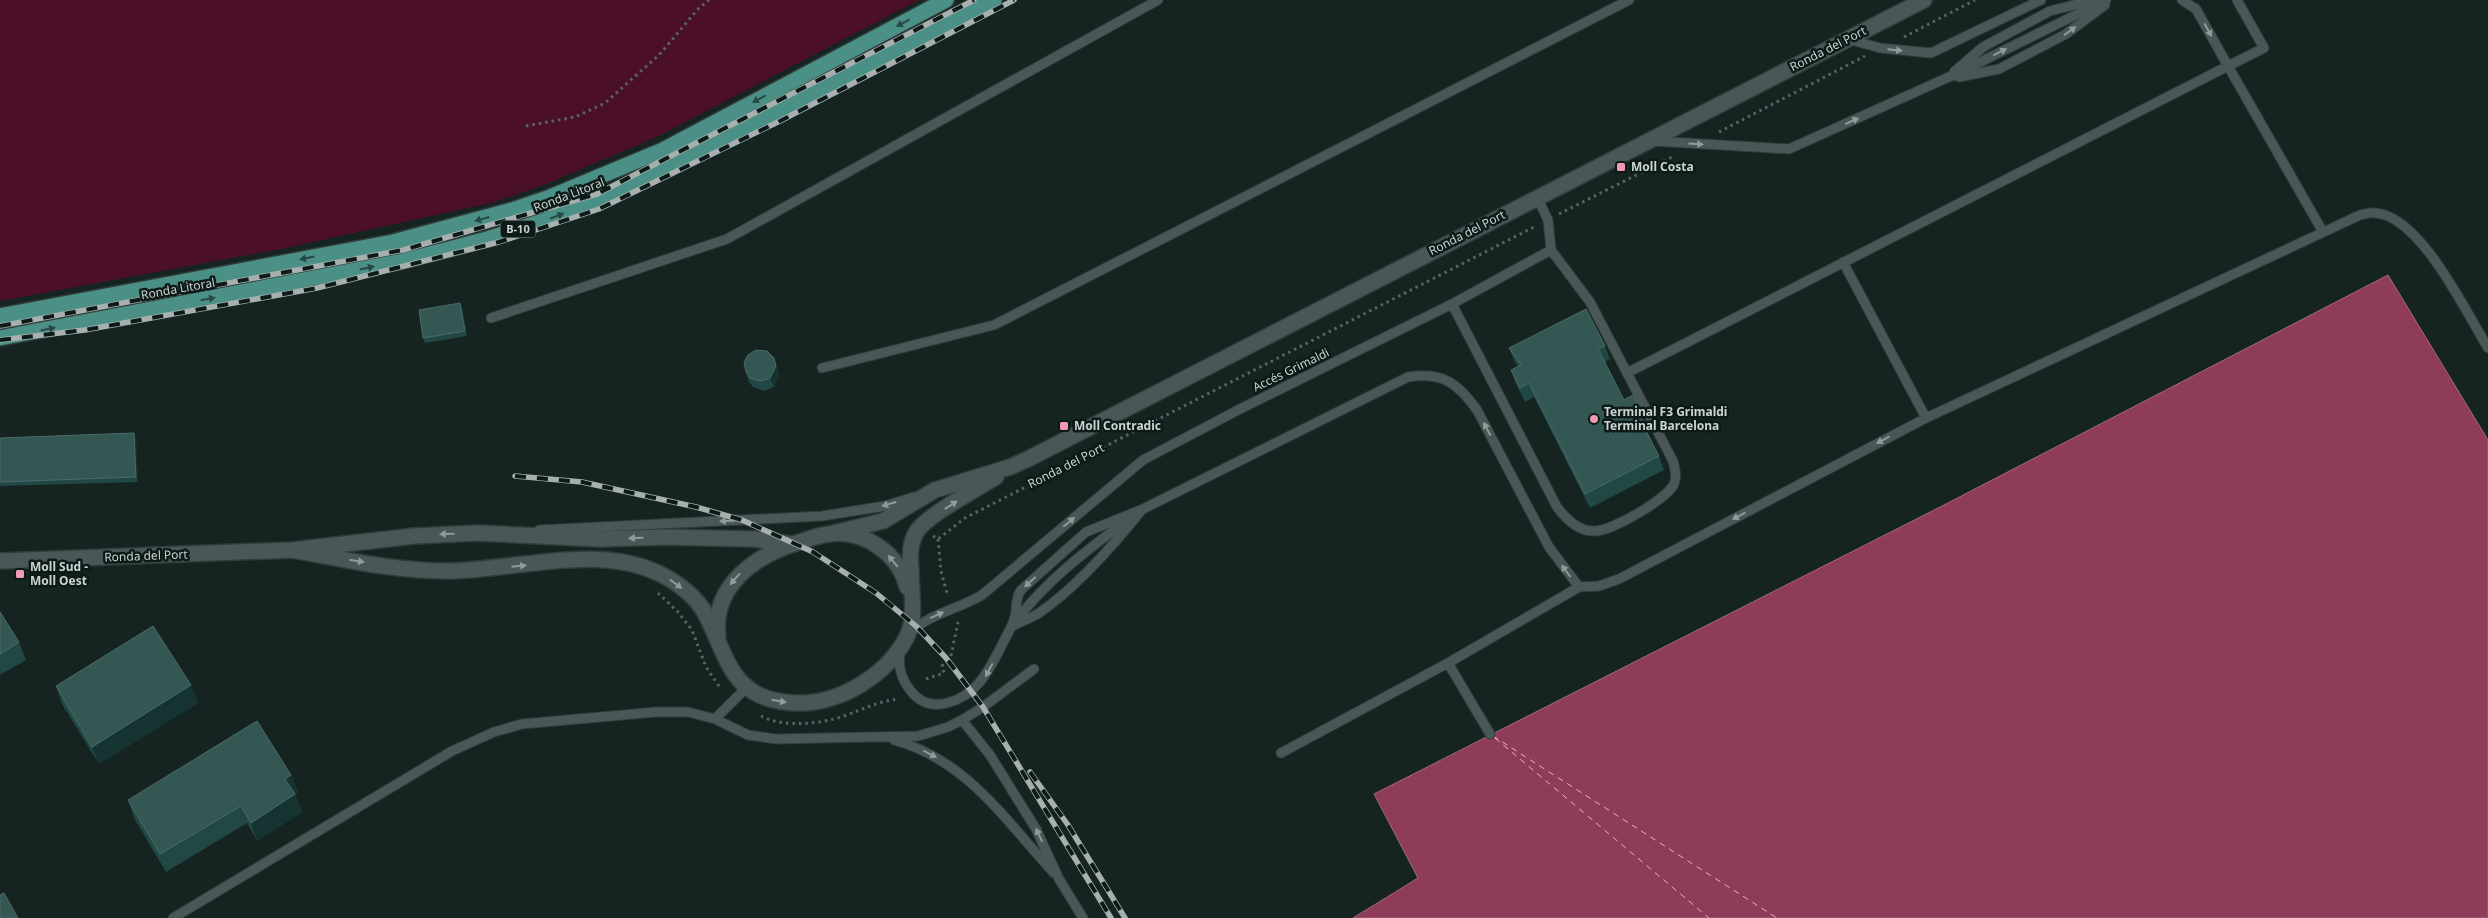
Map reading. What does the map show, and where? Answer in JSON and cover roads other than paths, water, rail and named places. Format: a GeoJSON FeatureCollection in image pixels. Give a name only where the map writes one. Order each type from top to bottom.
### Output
{"type":"FeatureCollection","features":[{"type":"Feature","properties":{"kind":"highway","name":"Ronda Litoral"},"geometry":{"type":"LineString","coordinates":[[0,316],[393,242],[512,210],[550,197],[663,150],[946,0]]}},
{"type":"Feature","properties":{"kind":"highway","name":"Ronda Litoral"},"geometry":{"type":"LineString","coordinates":[[0,338],[403,261],[487,239],[546,220],[664,171],[994,0]]}},
{"type":"Feature","properties":{"kind":"street","name":"Ronda del Port"},"geometry":{"type":"LineString","coordinates":[[1010,467],[1924,0]]}},
{"type":"Feature","properties":{"kind":"street"},"geometry":{"type":"LineString","coordinates":[[720,648],[717,630],[719,613],[730,585],[752,563],[790,544],[883,521],[935,490],[1010,467]]}},
{"type":"Feature","properties":{"kind":"street"},"geometry":{"type":"LineString","coordinates":[[292,550],[426,570],[484,569],[582,559],[623,561],[658,573],[686,592],[705,613],[730,668],[747,687],[772,700],[803,703],[822,700],[852,690],[870,679],[890,661],[901,646],[912,623],[910,551],[919,529],[925,523],[1010,467]]}},
{"type":"Feature","properties":{"kind":"street"},"geometry":{"type":"LineString","coordinates":[[292,550],[414,536],[496,533],[600,539],[665,537],[754,539],[790,544]]}},
{"type":"Feature","properties":{"kind":"street"},"geometry":{"type":"LineString","coordinates":[[829,534],[855,535],[874,543],[884,551],[900,570],[912,605]]}},
{"type":"Feature","properties":{"kind":"street","name":"Ronda del Port"},"geometry":{"type":"LineString","coordinates":[[0,562],[292,550]]}},
{"type":"Feature","properties":{"kind":"lane"},"geometry":{"type":"LineString","coordinates":[[491,318],[727,239],[1158,0]]}},
{"type":"Feature","properties":{"kind":"lane"},"geometry":{"type":"LineString","coordinates":[[822,368],[994,325],[1628,0]]}},
{"type":"Feature","properties":{"kind":"lane"},"geometry":{"type":"LineString","coordinates":[[1848,39],[1880,48],[1931,54],[2041,0]]}},
{"type":"Feature","properties":{"kind":"lane"},"geometry":{"type":"LineString","coordinates":[[1944,80],[1983,47],[2033,20],[2050,11],[2094,0]]}},
{"type":"Feature","properties":{"kind":"lane"},"geometry":{"type":"LineString","coordinates":[[1647,141],[1789,149],[1944,80],[2106,0]]}},
{"type":"Feature","properties":{"kind":"lane"},"geometry":{"type":"LineString","coordinates":[[1944,80],[1999,69],[2066,34],[2111,0]]}},
{"type":"Feature","properties":{"kind":"lane"},"geometry":{"type":"LineString","coordinates":[[2182,0],[2196,9],[2323,232]]}},
{"type":"Feature","properties":{"kind":"lane"},"geometry":{"type":"LineString","coordinates":[[1627,373],[2264,48],[2237,0]]}},
{"type":"Feature","properties":{"kind":"lane"},"geometry":{"type":"LineString","coordinates":[[1452,304],[1557,507],[1567,519],[1580,528],[1594,531],[1606,529],[1659,501],[1668,494],[1674,483],[1676,471],[1673,461],[1590,302],[1551,250],[1548,220],[1537,197]]}},
{"type":"Feature","properties":{"kind":"lane"},"geometry":{"type":"LineString","coordinates":[[1281,753],[1448,663],[1578,587],[1600,586],[1619,579],[1926,418],[2360,215],[2376,213],[2400,222],[2418,238],[2433,257],[2488,348]]}},
{"type":"Feature","properties":{"kind":"lane","name":"Accés Grimaldi"},"geometry":{"type":"LineString","coordinates":[[901,646],[911,632],[929,619],[969,603],[982,595],[1142,460],[1240,409],[1452,304],[1551,250]]}},
{"type":"Feature","properties":{"kind":"lane"},"geometry":{"type":"LineString","coordinates":[[1843,262],[1926,418]]}},
{"type":"Feature","properties":{"kind":"lane"},"geometry":{"type":"LineString","coordinates":[[901,646],[900,670],[907,686],[922,702],[940,705],[956,701],[978,686],[989,671],[1011,627],[1016,614],[1016,600],[1022,590],[1086,532],[1143,509],[1408,377],[1426,374],[1447,380],[1464,392],[1549,547],[1578,587]]}},
{"type":"Feature","properties":{"kind":"lane"},"geometry":{"type":"LineString","coordinates":[[496,533],[597,526],[822,516],[885,506],[935,490]]}},
{"type":"Feature","properties":{"kind":"lane"},"geometry":{"type":"LineString","coordinates":[[1011,627],[1040,612],[1089,569],[1107,552],[1143,509]]}},
{"type":"Feature","properties":{"kind":"lane"},"geometry":{"type":"LineString","coordinates":[[1011,627],[1035,596],[1098,542],[1143,509]]}},
{"type":"Feature","properties":{"kind":"lane"},"geometry":{"type":"LineString","coordinates":[[1448,663],[1490,734]]}},
{"type":"Feature","properties":{"kind":"lane"},"geometry":{"type":"LineString","coordinates":[[174,918],[452,751],[494,732],[522,724],[656,712],[688,712],[715,719],[748,734],[768,739],[918,736],[962,720],[1034,670]]}},
{"type":"Feature","properties":{"kind":"lane"},"geometry":{"type":"LineString","coordinates":[[715,719],[747,687]]}},
{"type":"Feature","properties":{"kind":"lane"},"geometry":{"type":"LineString","coordinates":[[962,720],[990,755],[1036,828],[1059,879],[1083,918]]}},
{"type":"Feature","properties":{"kind":"lane"},"geometry":{"type":"LineString","coordinates":[[884,737],[932,754],[970,781],[999,808],[1022,838],[1059,879]]}},
{"type":"Feature","properties":{"kind":"railway"},"geometry":{"type":"LineString","coordinates":[[0,326],[403,250],[597,194],[974,0]]}},
{"type":"Feature","properties":{"kind":"railway"},"geometry":{"type":"LineString","coordinates":[[0,340],[85,330],[317,288],[499,242],[599,209],[780,121],[1014,0]]}},
{"type":"Feature","properties":{"kind":"railway"},"geometry":{"type":"LineString","coordinates":[[515,476],[582,482],[696,507],[742,520],[813,552],[876,593],[917,627],[946,658],[983,707],[1111,918]]}},
{"type":"Feature","properties":{"kind":"railway"},"geometry":{"type":"LineString","coordinates":[[1030,772],[1068,825],[1125,918]]}},
{"type":"Feature","properties":{"kind":"place","name":"Moll Costa"},"geometry":{"type":"Point","coordinates":[1621,167]}},
{"type":"Feature","properties":{"kind":"place","name":"Terminal F3 Grimaldi Terminal Barcelona"},"geometry":{"type":"Point","coordinates":[1594,419]}},
{"type":"Feature","properties":{"kind":"place","name":"Moll Contradic"},"geometry":{"type":"Point","coordinates":[1064,426]}},
{"type":"Feature","properties":{"kind":"place","name":"Moll Sud - Moll Oest"},"geometry":{"type":"Point","coordinates":[20,574]}}]}
